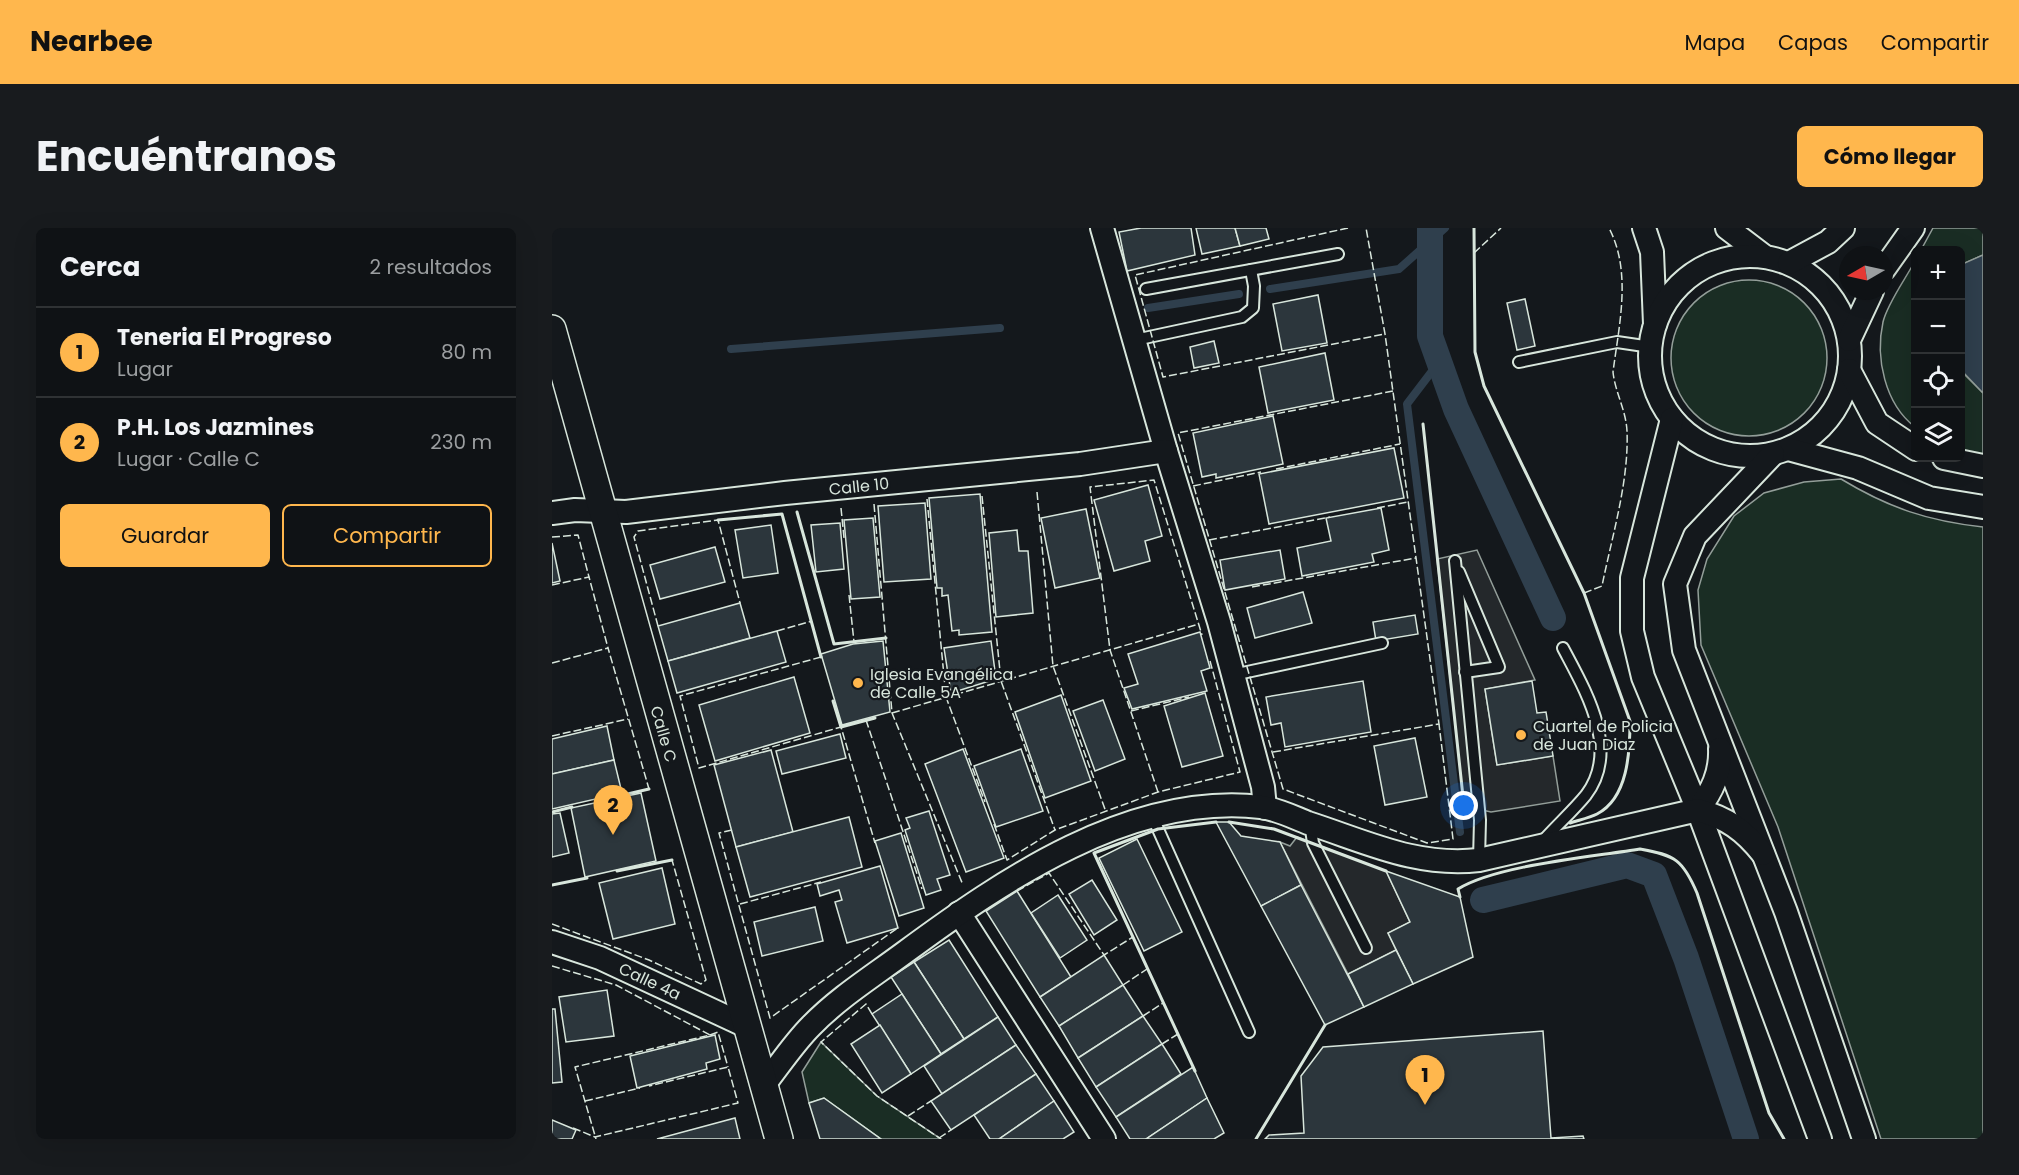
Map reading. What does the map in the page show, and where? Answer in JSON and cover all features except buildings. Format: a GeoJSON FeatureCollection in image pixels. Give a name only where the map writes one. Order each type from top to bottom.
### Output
{"type":"FeatureCollection","features":[{"type":"Feature","properties":{"kind":"street"},"geometry":{"type":"LineString","coordinates":[[1102,228],[1233,675],[1263,787],[1265,808]]}},
{"type":"Feature","properties":{"kind":"street"},"geometry":{"type":"LineString","coordinates":[[1644,228],[1652,252],[1653,336],[1650,357],[1656,390],[1672,419],[1692,438],[1718,451],[1745,457],[1780,452],[1858,468],[1929,498],[1983,507]]}},
{"type":"Feature","properties":{"kind":"street"},"geometry":{"type":"LineString","coordinates":[[1727,228],[1764,256]]}},
{"type":"Feature","properties":{"kind":"street"},"geometry":{"type":"LineString","coordinates":[[1789,263],[1828,242],[1843,228]]}},
{"type":"Feature","properties":{"kind":"street"},"geometry":{"type":"LineString","coordinates":[[1893,256],[1913,228]]}},
{"type":"Feature","properties":{"kind":"street"},"geometry":{"type":"LineString","coordinates":[[1653,336],[1671,293],[1697,270],[1729,257],[1764,256],[1789,263],[1818,282],[1838,308],[1849,340],[1849,370],[1842,395],[1829,418],[1810,436],[1780,452],[1695,537],[1675,584],[1684,650],[1763,854],[1864,1139]]}},
{"type":"Feature","properties":{"kind":"street"},"geometry":{"type":"LineString","coordinates":[[1849,340],[1868,300]]}},
{"type":"Feature","properties":{"kind":"street","name":"Calle C"},"geometry":{"type":"LineString","coordinates":[[552,329],[778,1139]]}},
{"type":"Feature","properties":{"kind":"street"},"geometry":{"type":"LineString","coordinates":[[1849,370],[1877,423],[1911,446]]}},
{"type":"Feature","properties":{"kind":"street"},"geometry":{"type":"LineString","coordinates":[[1672,419],[1632,578],[1632,631],[1643,677],[1698,810],[1820,1139]]}},
{"type":"Feature","properties":{"kind":"street","name":"Calle 10"},"geometry":{"type":"LineString","coordinates":[[552,513],[602,510],[626,512],[1080,464],[1166,451]]}},
{"type":"Feature","properties":{"kind":"street"},"geometry":{"type":"LineString","coordinates":[[1964,462],[1983,466]]}},
{"type":"Feature","properties":{"kind":"street"},"geometry":{"type":"LineString","coordinates":[[1698,810],[1710,795],[1717,778],[1720,759],[1719,740]]}},
{"type":"Feature","properties":{"kind":"street"},"geometry":{"type":"LineString","coordinates":[[763,1086],[811,1026],[872,977],[959,913],[1040,863],[1077,844],[1153,818],[1199,807],[1231,804],[1265,808],[1418,859],[1449,863],[1479,860],[1698,810],[1718,815],[1735,824],[1763,854]]}},
{"type":"Feature","properties":{"kind":"street"},"geometry":{"type":"LineString","coordinates":[[959,913],[1104,1139]]}},
{"type":"Feature","properties":{"kind":"street","name":"Calle 4a"},"geometry":{"type":"LineString","coordinates":[[552,942],[600,958],[746,1026]]}},
{"type":"Feature","properties":{"kind":"lane"},"geometry":{"type":"LineString","coordinates":[[1146,289],[1338,254]]}},
{"type":"Feature","properties":{"kind":"lane"},"geometry":{"type":"LineString","coordinates":[[1135,340],[1242,317],[1253,308],[1254,286],[1251,270]]}},
{"type":"Feature","properties":{"kind":"lane"},"geometry":{"type":"LineString","coordinates":[[1519,362],[1653,336]]}},
{"type":"Feature","properties":{"kind":"lane"},"geometry":{"type":"LineString","coordinates":[[1465,672],[1499,667],[1455,561],[1465,672],[1480,820],[1479,860]]}},
{"type":"Feature","properties":{"kind":"lane"},"geometry":{"type":"LineString","coordinates":[[1233,675],[1382,643]]}},
{"type":"Feature","properties":{"kind":"lane"},"geometry":{"type":"LineString","coordinates":[[1537,847],[1587,793],[1600,762],[1599,734],[1590,701],[1563,648]]}},
{"type":"Feature","properties":{"kind":"lane"},"geometry":{"type":"LineString","coordinates":[[1153,818],[1249,1032]]}},
{"type":"Feature","properties":{"kind":"lane"},"geometry":{"type":"LineString","coordinates":[[1310,823],[1312,843],[1366,948]]}},
{"type":"Feature","properties":{"kind":"green space"},"geometry":{"type":"Polygon","coordinates":[[[1933,228],[1983,228],[1983,255],[1965,263],[1965,246],[1923,246],[1933,228]]]}},
{"type":"Feature","properties":{"kind":"green space"},"geometry":{"type":"Polygon","coordinates":[[[1911,268],[1911,423],[1896,406],[1882,365],[1880,350],[1883,322],[1911,268]]]}},
{"type":"Feature","properties":{"kind":"green space"},"geometry":{"type":"Polygon","coordinates":[[[1749,280],[1779,286],[1804,303],[1821,328],[1827,358],[1821,388],[1804,413],[1779,430],[1749,436],[1719,430],[1694,413],[1677,388],[1671,358],[1677,328],[1694,303],[1719,286],[1749,280]]]}},
{"type":"Feature","properties":{"kind":"green space"},"geometry":{"type":"Polygon","coordinates":[[[1965,375],[1983,393],[1983,460],[1965,454],[1965,375]]]}},
{"type":"Feature","properties":{"kind":"green space"},"geometry":{"type":"Polygon","coordinates":[[[1841,479],[1876,498],[1909,512],[1944,521],[1983,527],[1983,1139],[1881,1139],[1778,827],[1701,645],[1698,590],[1707,559],[1734,516],[1764,493],[1804,482],[1841,479]]]}},
{"type":"Feature","properties":{"kind":"green space"},"geometry":{"type":"Polygon","coordinates":[[[821,1042],[877,1096],[941,1139],[881,1139],[824,1098],[809,1103],[802,1072],[821,1042]]]}},
{"type":"Feature","properties":{"kind":"shaded area"},"geometry":{"type":"Polygon","coordinates":[[[1477,550],[1535,680],[1485,689],[1497,765],[1553,756],[1560,801],[1491,812],[1464,806],[1437,559],[1477,550]]]}},
{"type":"Feature","properties":{"kind":"shaded area"},"geometry":{"type":"Polygon","coordinates":[[[1297,837],[1386,871],[1410,922],[1388,933],[1396,950],[1348,974],[1280,842],[1290,846],[1297,837]]]}},
{"type":"Feature","properties":{"kind":"water"},"geometry":{"type":"Polygon","coordinates":[[[1983,255],[1983,393],[1965,374],[1965,263],[1983,255]]]}},
{"type":"Feature","properties":{"kind":"waterway"},"geometry":{"type":"LineString","coordinates":[[1430,228],[1430,336],[1456,409],[1553,618]]}},
{"type":"Feature","properties":{"kind":"waterway"},"geometry":{"type":"LineString","coordinates":[[1270,289],[1399,269],[1445,228]]}},
{"type":"Feature","properties":{"kind":"waterway"},"geometry":{"type":"LineString","coordinates":[[1148,308],[1239,294]]}},
{"type":"Feature","properties":{"kind":"waterway"},"geometry":{"type":"LineString","coordinates":[[731,349],[1000,328]]}},
{"type":"Feature","properties":{"kind":"waterway"},"geometry":{"type":"LineString","coordinates":[[1439,362],[1407,404],[1460,832]]}},
{"type":"Feature","properties":{"kind":"waterway"},"geometry":{"type":"LineString","coordinates":[[1483,900],[1627,865],[1654,875],[1686,958],[1746,1139]]}},
{"type":"Feature","properties":{"kind":"fence"},"geometry":{"type":"LineString","coordinates":[[1348,228],[1135,275],[1163,377],[1385,334]]}},
{"type":"Feature","properties":{"kind":"fence"},"geometry":{"type":"LineString","coordinates":[[1273,752],[1439,724],[1385,334],[1366,228]]}},
{"type":"Feature","properties":{"kind":"fence"},"geometry":{"type":"LineString","coordinates":[[1474,253],[1501,228]]}},
{"type":"Feature","properties":{"kind":"fence"},"geometry":{"type":"LineString","coordinates":[[1584,593],[1602,586],[1623,489],[1627,450],[1626,423],[1613,372],[1622,281],[1616,245],[1609,228]]}},
{"type":"Feature","properties":{"kind":"fence"},"geometry":{"type":"LineString","coordinates":[[1393,391],[1178,433],[1283,789],[1427,843],[1453,839],[1439,724]]}},
{"type":"Feature","properties":{"kind":"fence"},"geometry":{"type":"LineString","coordinates":[[1276,469],[1400,444]]}},
{"type":"Feature","properties":{"kind":"fence"},"geometry":{"type":"LineString","coordinates":[[1193,486],[1261,472]]}},
{"type":"Feature","properties":{"kind":"fence"},"geometry":{"type":"LineString","coordinates":[[1158,792],[1110,650],[1090,487],[1154,480],[1202,635]]}},
{"type":"Feature","properties":{"kind":"fence"},"geometry":{"type":"LineString","coordinates":[[1037,492],[1053,666],[1106,812]]}},
{"type":"Feature","properties":{"kind":"fence"},"geometry":{"type":"LineString","coordinates":[[982,496],[1001,681],[1055,830]]}},
{"type":"Feature","properties":{"kind":"fence"},"geometry":{"type":"LineString","coordinates":[[927,499],[946,697],[985,802]]}},
{"type":"Feature","properties":{"kind":"fence"},"geometry":{"type":"LineString","coordinates":[[1377,508],[1408,502]]}},
{"type":"Feature","properties":{"kind":"fence"},"geometry":{"type":"LineString","coordinates":[[874,504],[892,713],[963,885]]}},
{"type":"Feature","properties":{"kind":"fence"},"geometry":{"type":"LineString","coordinates":[[841,508],[844,538]]}},
{"type":"Feature","properties":{"kind":"fence"},"geometry":{"type":"LineString","coordinates":[[1209,540],[1330,517]]}},
{"type":"Feature","properties":{"kind":"fence"},"geometry":{"type":"LineString","coordinates":[[658,626],[634,537],[638,531],[718,520],[740,603]]}},
{"type":"Feature","properties":{"kind":"fence"},"geometry":{"type":"LineString","coordinates":[[552,537],[578,535],[589,577]]}},
{"type":"Feature","properties":{"kind":"fence"},"geometry":{"type":"LineString","coordinates":[[1252,587],[1416,558]]}},
{"type":"Feature","properties":{"kind":"fence"},"geometry":{"type":"LineString","coordinates":[[552,585],[589,577],[608,648]]}},
{"type":"Feature","properties":{"kind":"fence"},"geometry":{"type":"LineString","coordinates":[[849,595],[854,642]]}},
{"type":"Feature","properties":{"kind":"fence"},"geometry":{"type":"LineString","coordinates":[[777,631],[812,621]]}},
{"type":"Feature","properties":{"kind":"fence"},"geometry":{"type":"LineString","coordinates":[[892,713],[1199,624]]}},
{"type":"Feature","properties":{"kind":"fence"},"geometry":{"type":"LineString","coordinates":[[552,663],[608,648],[649,789]]}},
{"type":"Feature","properties":{"kind":"fence"},"geometry":{"type":"LineString","coordinates":[[821,657],[680,696],[699,768],[841,727],[875,843]]}},
{"type":"Feature","properties":{"kind":"fence"},"geometry":{"type":"LineString","coordinates":[[994,824],[1007,860],[1055,830],[1158,792],[1240,772],[1210,661]]}},
{"type":"Feature","properties":{"kind":"fence"},"geometry":{"type":"LineString","coordinates":[[1131,711],[1189,697]]}},
{"type":"Feature","properties":{"kind":"fence"},"geometry":{"type":"LineString","coordinates":[[552,736],[628,719]]}},
{"type":"Feature","properties":{"kind":"fence"},"geometry":{"type":"LineString","coordinates":[[866,720],[922,889]]}},
{"type":"Feature","properties":{"kind":"fence"},"geometry":{"type":"LineString","coordinates":[[732,830],[719,833],[770,1018],[899,927]]}},
{"type":"Feature","properties":{"kind":"fence"},"geometry":{"type":"LineString","coordinates":[[552,924],[649,960],[701,984],[706,980],[672,860]]}},
{"type":"Feature","properties":{"kind":"fence"},"geometry":{"type":"LineString","coordinates":[[1017,891],[1049,873],[1104,955],[1133,937]]}},
{"type":"Feature","properties":{"kind":"fence"},"geometry":{"type":"LineString","coordinates":[[740,904],[821,882]]}},
{"type":"Feature","properties":{"kind":"fence"},"geometry":{"type":"LineString","coordinates":[[552,966],[616,985],[710,1035],[575,1067],[596,1139]]}},
{"type":"Feature","properties":{"kind":"fence"},"geometry":{"type":"LineString","coordinates":[[1123,985],[1147,969]]}},
{"type":"Feature","properties":{"kind":"fence"},"geometry":{"type":"LineString","coordinates":[[1143,1016],[1163,1003]]}},
{"type":"Feature","properties":{"kind":"fence"},"geometry":{"type":"LineString","coordinates":[[872,1014],[866,1004],[821,1042],[877,1096],[941,1139]]}},
{"type":"Feature","properties":{"kind":"fence"},"geometry":{"type":"LineString","coordinates":[[710,1035],[718,1032],[728,1067]]}},
{"type":"Feature","properties":{"kind":"fence"},"geometry":{"type":"LineString","coordinates":[[1162,1044],[1178,1034]]}},
{"type":"Feature","properties":{"kind":"fence"},"geometry":{"type":"LineString","coordinates":[[573,1128],[595,1137],[738,1103],[728,1067],[649,1086]]}},
{"type":"Feature","properties":{"kind":"fence"},"geometry":{"type":"LineString","coordinates":[[585,1101],[640,1088]]}},
{"type":"Feature","properties":{"kind":"fence"},"geometry":{"type":"LineString","coordinates":[[908,1116],[931,1101]]}},
{"type":"Feature","properties":{"kind":"fence"},"geometry":{"type":"LineString","coordinates":[[939,1138],[951,1130]]}},
{"type":"Feature","properties":{"kind":"wall"},"geometry":{"type":"LineString","coordinates":[[1474,228],[1475,352],[1484,386],[1584,593],[1630,721],[1628,760],[1621,786],[1615,797],[1597,814],[1570,823]]}},
{"type":"Feature","properties":{"kind":"wall"},"geometry":{"type":"LineString","coordinates":[[1423,424],[1464,806]]}},
{"type":"Feature","properties":{"kind":"wall"},"geometry":{"type":"LineString","coordinates":[[797,512],[834,644],[886,638]]}},
{"type":"Feature","properties":{"kind":"wall"},"geometry":{"type":"LineString","coordinates":[[718,520],[782,514],[821,657]]}},
{"type":"Feature","properties":{"kind":"wall"},"geometry":{"type":"LineString","coordinates":[[833,701],[841,727],[875,718]]}},
{"type":"Feature","properties":{"kind":"wall"},"geometry":{"type":"LineString","coordinates":[[619,796],[649,789]]}},
{"type":"Feature","properties":{"kind":"wall"},"geometry":{"type":"LineString","coordinates":[[552,812],[572,807]]}},
{"type":"Feature","properties":{"kind":"wall"},"geometry":{"type":"LineString","coordinates":[[1195,1071],[1094,853],[1158,829],[1216,822]]}},
{"type":"Feature","properties":{"kind":"wall"},"geometry":{"type":"LineString","coordinates":[[1229,822],[1274,829],[1386,871]]}},
{"type":"Feature","properties":{"kind":"wall"},"geometry":{"type":"LineString","coordinates":[[1460,897],[1458,889],[1475,881],[1546,863],[1640,849],[1662,854],[1676,861],[1687,873],[1697,893],[1769,1113],[1784,1139]]}},
{"type":"Feature","properties":{"kind":"wall"},"geometry":{"type":"LineString","coordinates":[[617,871],[672,860]]}},
{"type":"Feature","properties":{"kind":"wall"},"geometry":{"type":"LineString","coordinates":[[552,885],[587,878]]}},
{"type":"Feature","properties":{"kind":"wall"},"geometry":{"type":"LineString","coordinates":[[1256,1139],[1325,1025]]}},
{"type":"Feature","properties":{"kind":"place","name":"Iglesia Evangélica de Calle 5A"},"geometry":{"type":"Point","coordinates":[858,683]}},
{"type":"Feature","properties":{"kind":"place","name":"Cuartel de Policia de Juan Diaz"},"geometry":{"type":"Point","coordinates":[1521,735]}},
{"type":"Feature","properties":{"kind":"place","name":"P.H. Los Jazmines"},"geometry":{"type":"Point","coordinates":[613,835]}},
{"type":"Feature","properties":{"kind":"place","name":"Teneria El Progreso"},"geometry":{"type":"Point","coordinates":[1425,1105]}}]}
